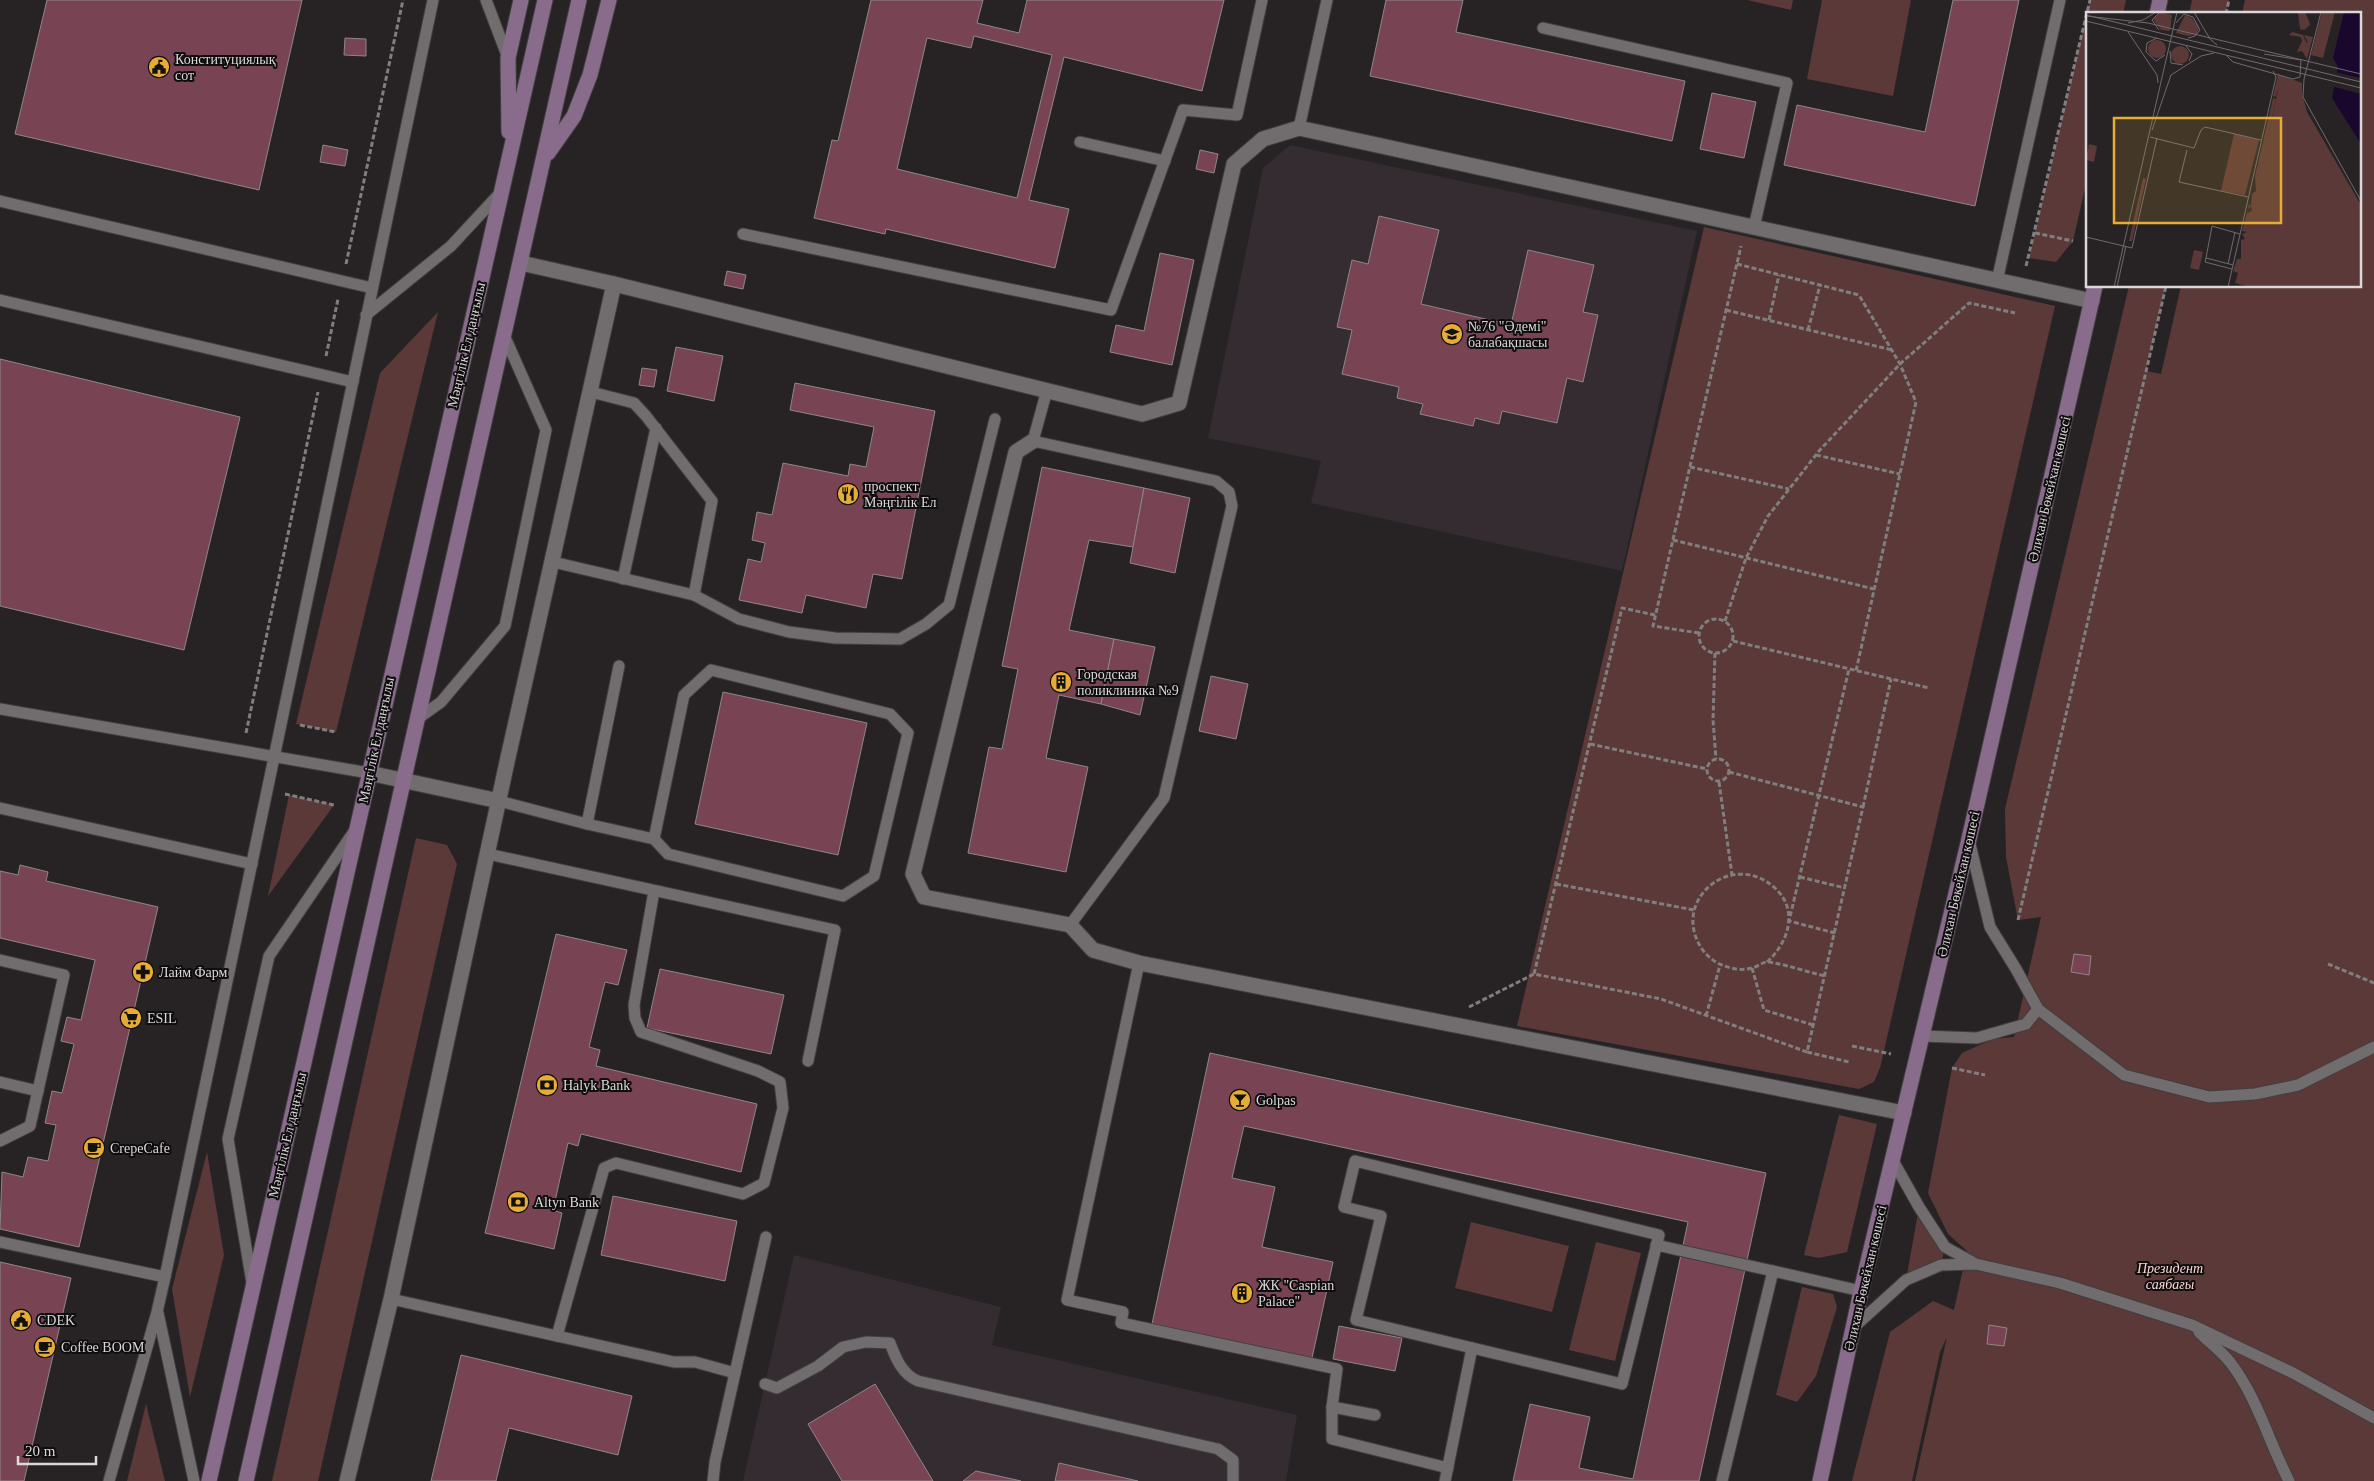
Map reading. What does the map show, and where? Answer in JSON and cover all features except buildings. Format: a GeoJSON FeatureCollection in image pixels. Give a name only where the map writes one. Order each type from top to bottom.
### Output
{"type":"FeatureCollection","features":[{"type":"Feature","properties":{"kind":"main road"},"geometry":{"type":"LineString","coordinates":[[510,154],[508,58],[521,0]]}},
{"type":"Feature","properties":{"kind":"main road","name":"Мәңгілік Ел даңғылы"},"geometry":{"type":"LineString","coordinates":[[209,1481],[545,0]]}},
{"type":"Feature","properties":{"kind":"main road"},"geometry":{"type":"LineString","coordinates":[[246,1481],[579,0]]}},
{"type":"Feature","properties":{"kind":"main road"},"geometry":{"type":"LineString","coordinates":[[543,160],[574,116],[590,75],[609,0]]}},
{"type":"Feature","properties":{"kind":"main road","name":"Әлихан Бөкейхан көшесі"},"geometry":{"type":"LineString","coordinates":[[1820,1481],[1861,1291],[1969,839],[2094,294]]}},
{"type":"Feature","properties":{"kind":"street"},"geometry":{"type":"LineString","coordinates":[[521,263],[614,284],[1142,414],[1179,403],[1234,164],[1263,139],[1299,128],[1996,281],[2021,286],[2094,294]]}},
{"type":"Feature","properties":{"kind":"street"},"geometry":{"type":"LineString","coordinates":[[348,1481],[391,1299],[614,284]]}},
{"type":"Feature","properties":{"kind":"street"},"geometry":{"type":"LineString","coordinates":[[1033,441],[1016,452],[913,874],[924,897],[1070,925],[1093,950],[1139,963],[1904,1113]]}},
{"type":"Feature","properties":{"kind":"street"},"geometry":{"type":"LineString","coordinates":[[369,773],[499,801]]}},
{"type":"Feature","properties":{"kind":"lane"},"geometry":{"type":"LineString","coordinates":[[109,1481],[157,1312],[165,1277],[433,0]]}},
{"type":"Feature","properties":{"kind":"lane"},"geometry":{"type":"LineString","coordinates":[[486,0],[508,58]]}},
{"type":"Feature","properties":{"kind":"lane"},"geometry":{"type":"LineString","coordinates":[[743,234],[1111,310],[1183,110],[1237,115],[1262,0]]}},
{"type":"Feature","properties":{"kind":"lane"},"geometry":{"type":"LineString","coordinates":[[1299,128],[1326,0]]}},
{"type":"Feature","properties":{"kind":"lane"},"geometry":{"type":"LineString","coordinates":[[1996,281],[2060,0]]}},
{"type":"Feature","properties":{"kind":"lane"},"geometry":{"type":"LineString","coordinates":[[1543,28],[1787,83],[1750,227]]}},
{"type":"Feature","properties":{"kind":"lane"},"geometry":{"type":"LineString","coordinates":[[1080,142],[1165,161]]}},
{"type":"Feature","properties":{"kind":"lane"},"geometry":{"type":"LineString","coordinates":[[366,315],[451,246],[501,192]]}},
{"type":"Feature","properties":{"kind":"lane"},"geometry":{"type":"LineString","coordinates":[[0,201],[372,288]]}},
{"type":"Feature","properties":{"kind":"lane"},"geometry":{"type":"LineString","coordinates":[[0,300],[353,382]]}},
{"type":"Feature","properties":{"kind":"lane"},"geometry":{"type":"LineString","coordinates":[[416,720],[442,702],[505,626],[546,430],[504,335]]}},
{"type":"Feature","properties":{"kind":"lane"},"geometry":{"type":"LineString","coordinates":[[1047,390],[1033,441],[1216,481],[1229,492],[1232,506],[1164,798],[1070,925]]}},
{"type":"Feature","properties":{"kind":"lane"},"geometry":{"type":"LineString","coordinates":[[591,392],[634,403],[656,428],[712,501],[694,595]]}},
{"type":"Feature","properties":{"kind":"lane"},"geometry":{"type":"LineString","coordinates":[[553,562],[694,595],[739,619],[789,632],[835,638],[900,639],[926,624],[949,605],[995,419]]}},
{"type":"Feature","properties":{"kind":"lane"},"geometry":{"type":"LineString","coordinates":[[623,578],[656,428]]}},
{"type":"Feature","properties":{"kind":"lane"},"geometry":{"type":"LineString","coordinates":[[587,824],[619,666]]}},
{"type":"Feature","properties":{"kind":"lane"},"geometry":{"type":"LineString","coordinates":[[499,801],[654,839],[668,854],[843,896],[874,876],[908,733],[890,714],[712,670],[684,695],[654,839]]}},
{"type":"Feature","properties":{"kind":"lane"},"geometry":{"type":"LineString","coordinates":[[0,709],[369,773]]}},
{"type":"Feature","properties":{"kind":"lane"},"geometry":{"type":"LineString","coordinates":[[0,808],[252,864]]}},
{"type":"Feature","properties":{"kind":"lane"},"geometry":{"type":"LineString","coordinates":[[253,1288],[228,1139],[269,956],[357,826]]}},
{"type":"Feature","properties":{"kind":"lane"},"geometry":{"type":"LineString","coordinates":[[1969,839],[1990,927],[2016,968],[2038,1009],[2124,1075],[2209,1098],[2254,1094],[2298,1084],[2374,1047]]}},
{"type":"Feature","properties":{"kind":"lane"},"geometry":{"type":"LineString","coordinates":[[488,854],[835,930],[808,1061]]}},
{"type":"Feature","properties":{"kind":"lane"},"geometry":{"type":"LineString","coordinates":[[557,1336],[604,1168],[616,1163],[743,1194],[764,1183],[783,1108],[780,1082],[758,1071],[641,1032],[635,1018],[634,1005],[654,891]]}},
{"type":"Feature","properties":{"kind":"lane"},"geometry":{"type":"LineString","coordinates":[[0,960],[64,975],[30,1126],[0,1141]]}},
{"type":"Feature","properties":{"kind":"lane"},"geometry":{"type":"LineString","coordinates":[[1139,963],[1067,1300],[1123,1312],[1121,1323],[1337,1369],[1332,1406],[1332,1440],[1448,1468]]}},
{"type":"Feature","properties":{"kind":"lane"},"geometry":{"type":"LineString","coordinates":[[1922,1036],[1977,1038],[2026,1024],[2038,1009]]}},
{"type":"Feature","properties":{"kind":"lane"},"geometry":{"type":"LineString","coordinates":[[0,1082],[38,1091]]}},
{"type":"Feature","properties":{"kind":"lane"},"geometry":{"type":"LineString","coordinates":[[1892,1159],[1919,1207],[1945,1247],[1976,1264]]}},
{"type":"Feature","properties":{"kind":"lane"},"geometry":{"type":"LineString","coordinates":[[1355,1161],[1659,1235],[1622,1384],[1472,1348],[1356,1320],[1381,1216],[1344,1207],[1355,1161]]}},
{"type":"Feature","properties":{"kind":"lane"},"geometry":{"type":"LineString","coordinates":[[713,1481],[715,1462],[766,1237]]}},
{"type":"Feature","properties":{"kind":"lane"},"geometry":{"type":"LineString","coordinates":[[0,1242],[165,1277]]}},
{"type":"Feature","properties":{"kind":"lane"},"geometry":{"type":"LineString","coordinates":[[1656,1245],[1861,1291]]}},
{"type":"Feature","properties":{"kind":"lane"},"geometry":{"type":"LineString","coordinates":[[1853,1328],[1906,1280],[1941,1265],[1976,1264],[2060,1283],[2192,1325],[2293,1373],[2374,1418]]}},
{"type":"Feature","properties":{"kind":"lane"},"geometry":{"type":"LineString","coordinates":[[1722,1481],[1773,1271]]}},
{"type":"Feature","properties":{"kind":"lane"},"geometry":{"type":"LineString","coordinates":[[391,1299],[674,1362],[695,1362],[735,1373]]}},
{"type":"Feature","properties":{"kind":"lane"},"geometry":{"type":"LineString","coordinates":[[157,1312],[194,1481]]}},
{"type":"Feature","properties":{"kind":"lane"},"geometry":{"type":"LineString","coordinates":[[2192,1325],[2230,1362],[2256,1407],[2274,1453],[2289,1481]]}},
{"type":"Feature","properties":{"kind":"lane"},"geometry":{"type":"LineString","coordinates":[[765,1384],[777,1388],[818,1366],[843,1347],[866,1342],[890,1343],[896,1359],[908,1377],[918,1382],[1218,1448],[1234,1460],[1234,1481]]}},
{"type":"Feature","properties":{"kind":"lane"},"geometry":{"type":"LineString","coordinates":[[1445,1481],[1472,1348]]}},
{"type":"Feature","properties":{"kind":"lane"},"geometry":{"type":"LineString","coordinates":[[1332,1406],[1374,1415]]}},
{"type":"Feature","properties":{"kind":"path"},"geometry":{"type":"LineString","coordinates":[[242,751],[404,0]]}},
{"type":"Feature","properties":{"kind":"path"},"geometry":{"type":"LineString","coordinates":[[2021,286],[2036,233],[2086,17]]}},
{"type":"Feature","properties":{"kind":"path"},"geometry":{"type":"LineString","coordinates":[[1699,634],[1653,626],[1737,264],[1750,227]]}},
{"type":"Feature","properties":{"kind":"path"},"geometry":{"type":"LineString","coordinates":[[2036,233],[2073,241]]}},
{"type":"Feature","properties":{"kind":"path"},"geometry":{"type":"LineString","coordinates":[[1737,264],[1859,294],[1900,364],[1916,402],[1856,671]]}},
{"type":"Feature","properties":{"kind":"path"},"geometry":{"type":"LineString","coordinates":[[1768,320],[1779,275]]}},
{"type":"Feature","properties":{"kind":"path"},"geometry":{"type":"LineString","coordinates":[[1808,330],[1820,285]]}},
{"type":"Feature","properties":{"kind":"path"},"geometry":{"type":"LineString","coordinates":[[2018,920],[2166,288]]}},
{"type":"Feature","properties":{"kind":"path"},"geometry":{"type":"LineString","coordinates":[[1725,621],[1746,558],[1768,516],[1816,455],[1900,364],[1969,303],[2015,313]]}},
{"type":"Feature","properties":{"kind":"path"},"geometry":{"type":"LineString","coordinates":[[1726,310],[1892,350]]}},
{"type":"Feature","properties":{"kind":"path"},"geometry":{"type":"LineString","coordinates":[[1816,455],[1900,474]]}},
{"type":"Feature","properties":{"kind":"path"},"geometry":{"type":"LineString","coordinates":[[1690,467],[1790,489]]}},
{"type":"Feature","properties":{"kind":"path"},"geometry":{"type":"LineString","coordinates":[[1673,540],[1874,589]]}},
{"type":"Feature","properties":{"kind":"path"},"geometry":{"type":"LineString","coordinates":[[1534,974],[1622,608],[1655,615]]}},
{"type":"Feature","properties":{"kind":"path"},"geometry":{"type":"LineString","coordinates":[[1709,620],[1725,621],[1732,630],[1733,641],[1726,650],[1715,653],[1710,652],[1701,645],[1699,634],[1704,624],[1709,620]]}},
{"type":"Feature","properties":{"kind":"path"},"geometry":{"type":"LineString","coordinates":[[1733,641],[1929,688]]}},
{"type":"Feature","properties":{"kind":"path"},"geometry":{"type":"LineString","coordinates":[[1715,653],[1714,720],[1716,759]]}},
{"type":"Feature","properties":{"kind":"path"},"geometry":{"type":"LineString","coordinates":[[1789,921],[1786,906],[1779,892],[1768,882],[1754,875],[1739,873],[1724,876],[1710,884],[1700,896],[1694,910],[1693,926],[1697,942],[1706,955],[1720,965],[1736,969],[1752,968],[1767,962],[1779,951],[1787,936],[1849,669]]}},
{"type":"Feature","properties":{"kind":"path"},"geometry":{"type":"LineString","coordinates":[[1807,1052],[1863,808],[1890,679]]}},
{"type":"Feature","properties":{"kind":"path"},"geometry":{"type":"LineString","coordinates":[[282,721],[336,732]]}},
{"type":"Feature","properties":{"kind":"path"},"geometry":{"type":"LineString","coordinates":[[1590,744],[1707,769]]}},
{"type":"Feature","properties":{"kind":"path"},"geometry":{"type":"LineString","coordinates":[[1716,759],[1726,762],[1729,772],[1726,778],[1719,782],[1711,779],[1707,769],[1710,762],[1716,759]]}},
{"type":"Feature","properties":{"kind":"path"},"geometry":{"type":"LineString","coordinates":[[1729,772],[1863,808]]}},
{"type":"Feature","properties":{"kind":"path"},"geometry":{"type":"LineString","coordinates":[[1719,782],[1732,875]]}},
{"type":"Feature","properties":{"kind":"path"},"geometry":{"type":"LineString","coordinates":[[268,790],[334,805]]}},
{"type":"Feature","properties":{"kind":"path"},"geometry":{"type":"LineString","coordinates":[[1800,877],[1845,888]]}},
{"type":"Feature","properties":{"kind":"path"},"geometry":{"type":"LineString","coordinates":[[1556,884],[1694,910]]}},
{"type":"Feature","properties":{"kind":"path"},"geometry":{"type":"LineString","coordinates":[[1789,921],[1835,933]]}},
{"type":"Feature","properties":{"kind":"path"},"geometry":{"type":"LineString","coordinates":[[1767,962],[1825,976]]}},
{"type":"Feature","properties":{"kind":"path"},"geometry":{"type":"LineString","coordinates":[[2328,964],[2374,983]]}},
{"type":"Feature","properties":{"kind":"path"},"geometry":{"type":"LineString","coordinates":[[1706,1016],[1720,965]]}},
{"type":"Feature","properties":{"kind":"path"},"geometry":{"type":"LineString","coordinates":[[1752,968],[1764,1010],[1813,1025]]}},
{"type":"Feature","properties":{"kind":"path"},"geometry":{"type":"LineString","coordinates":[[1440,1022],[1534,974],[1661,999],[1807,1052],[1849,1062]]}},
{"type":"Feature","properties":{"kind":"path"},"geometry":{"type":"LineString","coordinates":[[1852,1046],[1891,1054]]}},
{"type":"Feature","properties":{"kind":"path"},"geometry":{"type":"LineString","coordinates":[[1952,1068],[1985,1075]]}},
{"type":"Feature","properties":{"kind":"shaded area","name":"№76 \"Әдемі\" балабақшасы"},"geometry":{"type":"Polygon","coordinates":[[[1290,145],[1697,231],[1622,571],[1311,503],[1321,461],[1208,438],[1263,168],[1290,145]]]}},
{"type":"Feature","properties":{"kind":"shaded area"},"geometry":{"type":"Polygon","coordinates":[[[794,1255],[1001,1307],[992,1345],[1297,1415],[1286,1481],[743,1481],[794,1255]]]}},
{"type":"Feature","properties":{"kind":"green space"},"geometry":{"type":"Polygon","coordinates":[[[1747,0],[1793,0],[1791,10],[1747,0]]]}},
{"type":"Feature","properties":{"kind":"green space"},"geometry":{"type":"Polygon","coordinates":[[[1822,0],[1911,0],[1893,96],[1807,79],[1822,0]]]}},
{"type":"Feature","properties":{"kind":"green space"},"geometry":{"type":"Polygon","coordinates":[[[2090,0],[2126,0],[2123,12],[2087,12],[2090,0]]]}},
{"type":"Feature","properties":{"kind":"green space"},"geometry":{"type":"Polygon","coordinates":[[[2192,0],[2229,0],[2226,12],[2189,12],[2192,0]]]}},
{"type":"Feature","properties":{"kind":"green space","name":"Президент саябағы"},"geometry":{"type":"Polygon","coordinates":[[[2245,0],[2374,0],[2374,1481],[1915,1481],[1947,1337],[1940,1352],[1912,1481],[1852,1481],[1890,1332],[1933,1301],[1954,1310],[1967,1251],[1948,1234],[1928,1193],[1952,1068],[1962,1053],[1993,1039],[2014,1037],[2041,917],[2018,920],[2006,857],[2005,809],[2129,288],[2166,288],[2146,371],[2161,374],[2181,288],[2362,288],[2362,12],[2242,12],[2245,0]]]}},
{"type":"Feature","properties":{"kind":"green space"},"geometry":{"type":"Polygon","coordinates":[[[2086,17],[2086,184],[2073,241],[2056,262],[2029,258],[2086,17]]]}},
{"type":"Feature","properties":{"kind":"green space"},"geometry":{"type":"Polygon","coordinates":[[[1704,227],[2055,306],[1880,1068],[1874,1082],[1859,1089],[1517,1026],[1704,227]]]}},
{"type":"Feature","properties":{"kind":"green space"},"geometry":{"type":"Polygon","coordinates":[[[438,312],[336,732],[296,724],[380,373],[438,312]]]}},
{"type":"Feature","properties":{"kind":"green space"},"geometry":{"type":"Polygon","coordinates":[[[289,795],[334,805],[268,896],[289,795]]]}},
{"type":"Feature","properties":{"kind":"green space"},"geometry":{"type":"Polygon","coordinates":[[[416,838],[447,845],[457,864],[318,1481],[272,1481],[416,838]]]}},
{"type":"Feature","properties":{"kind":"green space"},"geometry":{"type":"Polygon","coordinates":[[[1839,1115],[1877,1124],[1847,1252],[1819,1258],[1804,1255],[1839,1115]]]}},
{"type":"Feature","properties":{"kind":"green space"},"geometry":{"type":"Polygon","coordinates":[[[207,1152],[224,1255],[190,1397],[172,1289],[207,1152]]]}},
{"type":"Feature","properties":{"kind":"green space"},"geometry":{"type":"Polygon","coordinates":[[[1919,1207],[1945,1247],[1941,1265],[1906,1280],[1919,1207]]]}},
{"type":"Feature","properties":{"kind":"green space"},"geometry":{"type":"Polygon","coordinates":[[[1471,1222],[1569,1246],[1552,1312],[1455,1288],[1471,1222]]]}},
{"type":"Feature","properties":{"kind":"green space"},"geometry":{"type":"Polygon","coordinates":[[[1596,1242],[1641,1253],[1615,1361],[1569,1350],[1596,1242]]]}},
{"type":"Feature","properties":{"kind":"green space"},"geometry":{"type":"Polygon","coordinates":[[[1802,1287],[1833,1294],[1837,1307],[1816,1376],[1797,1402],[1776,1395],[1802,1287]]]}},
{"type":"Feature","properties":{"kind":"green space"},"geometry":{"type":"Polygon","coordinates":[[[146,1404],[165,1481],[127,1481],[146,1404]]]}},
{"type":"Feature","properties":{"kind":"place","name":"Конституциялық сот"},"geometry":{"type":"Point","coordinates":[159,67]}},
{"type":"Feature","properties":{"kind":"place","name":"№76 \"Әдемі\" балабақшасы"},"geometry":{"type":"Point","coordinates":[1452,334]}},
{"type":"Feature","properties":{"kind":"place","name":"проспект Мәңгілік Ел"},"geometry":{"type":"Point","coordinates":[848,494]}},
{"type":"Feature","properties":{"kind":"place","name":"Городская поликлиника №9"},"geometry":{"type":"Point","coordinates":[1061,682]}},
{"type":"Feature","properties":{"kind":"place","name":"Лайм Фарм"},"geometry":{"type":"Point","coordinates":[143,972]}},
{"type":"Feature","properties":{"kind":"place","name":"ESIL"},"geometry":{"type":"Point","coordinates":[131,1018]}},
{"type":"Feature","properties":{"kind":"place","name":"Halyk Bank"},"geometry":{"type":"Point","coordinates":[547,1085]}},
{"type":"Feature","properties":{"kind":"place","name":"Golpas"},"geometry":{"type":"Point","coordinates":[1240,1100]}},
{"type":"Feature","properties":{"kind":"place","name":"CrepeCafe"},"geometry":{"type":"Point","coordinates":[94,1148]}},
{"type":"Feature","properties":{"kind":"place","name":"Altyn Bank"},"geometry":{"type":"Point","coordinates":[518,1202]}},
{"type":"Feature","properties":{"kind":"place","name":"ЖК \"Caspian Palace\""},"geometry":{"type":"Point","coordinates":[1242,1293]}},
{"type":"Feature","properties":{"kind":"place","name":"CDEK"},"geometry":{"type":"Point","coordinates":[21,1320]}},
{"type":"Feature","properties":{"kind":"place","name":"Coffee BOOM"},"geometry":{"type":"Point","coordinates":[45,1347]}}]}
